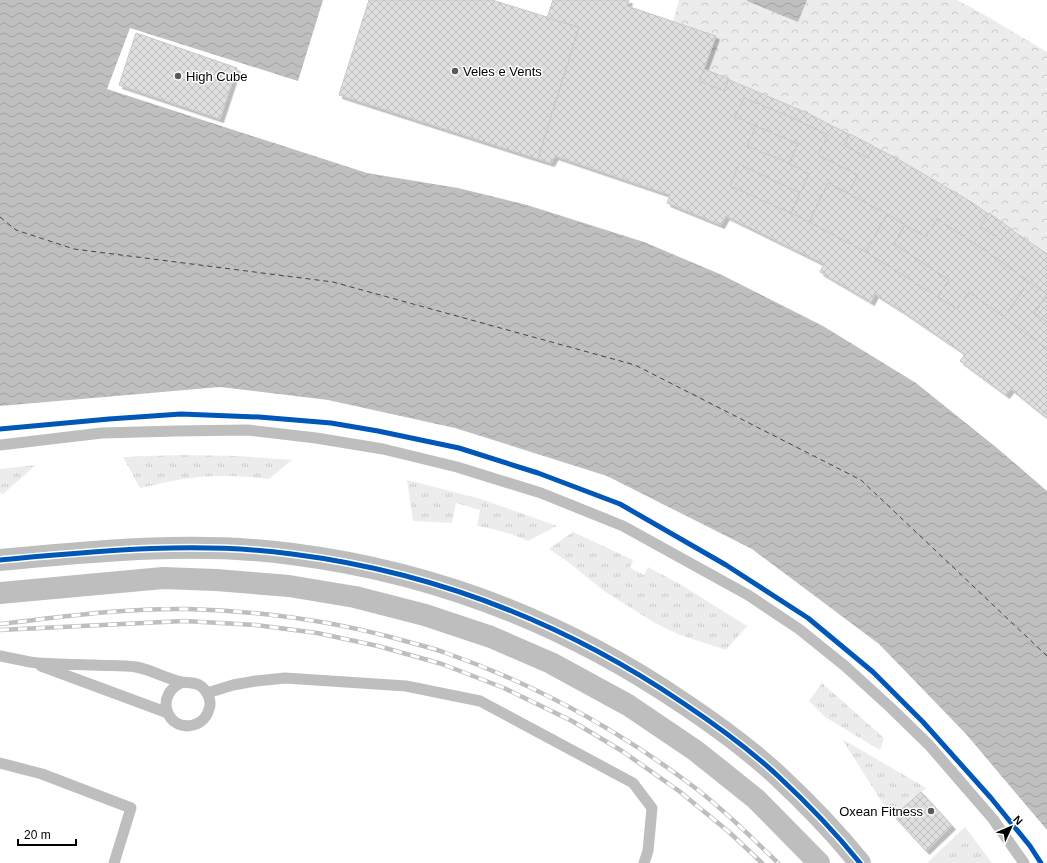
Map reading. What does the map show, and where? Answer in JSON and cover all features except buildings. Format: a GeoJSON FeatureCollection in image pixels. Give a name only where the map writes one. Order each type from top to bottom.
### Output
{"type":"FeatureCollection","features":[{"type":"Feature","properties":{"kind":"street"},"geometry":{"type":"LineString","coordinates":[[0,560],[94,551],[168,547],[216,548],[291,554],[362,565],[436,584],[503,607],[571,637],[646,678],[715,725],[778,775],[838,837],[860,863]]}},
{"type":"Feature","properties":{"kind":"street"},"geometry":{"type":"LineString","coordinates":[[0,593],[163,578],[216,580],[289,586],[355,597],[425,615],[491,637],[551,663],[628,705],[696,751],[756,799],[819,863]]}},
{"type":"Feature","properties":{"kind":"lane"},"geometry":{"type":"LineString","coordinates":[[0,445],[102,433],[176,431],[248,430],[316,438],[383,449],[457,467],[541,493],[623,526],[748,595],[799,629],[845,666],[892,708],[929,745],[993,819],[1024,863]]}},
{"type":"Feature","properties":{"kind":"lane"},"geometry":{"type":"LineString","coordinates":[[0,656],[31,662],[136,667],[184,682],[196,683],[207,693],[210,700],[210,708],[205,718],[199,723],[187,726],[179,724],[173,720],[168,713],[166,706],[167,696],[170,690],[176,685],[184,682]]}},
{"type":"Feature","properties":{"kind":"lane"},"geometry":{"type":"LineString","coordinates":[[31,662],[168,713]]}},
{"type":"Feature","properties":{"kind":"lane"},"geometry":{"type":"LineString","coordinates":[[207,693],[233,685],[284,678],[406,686],[480,701],[633,783],[652,808],[648,851],[644,863]]}},
{"type":"Feature","properties":{"kind":"lane"},"geometry":{"type":"LineString","coordinates":[[0,763],[42,774],[131,808],[114,863]]}},
{"type":"Feature","properties":{"kind":"green space"},"geometry":{"type":"Polygon","coordinates":[[[679,0],[957,0],[1047,52],[1047,254],[972,203],[888,154],[797,109],[704,69],[716,36],[673,21],[679,0]]]}},
{"type":"Feature","properties":{"kind":"green space"},"geometry":{"type":"Polygon","coordinates":[[[180,455],[239,456],[292,460],[269,479],[233,476],[207,476],[183,479],[140,488],[123,457],[180,455]]]}},
{"type":"Feature","properties":{"kind":"green space"},"geometry":{"type":"Polygon","coordinates":[[[36,465],[3,494],[0,493],[0,469],[36,465]]]}},
{"type":"Feature","properties":{"kind":"green space"},"geometry":{"type":"Polygon","coordinates":[[[407,480],[481,499],[557,526],[528,541],[490,528],[477,526],[480,510],[456,503],[452,523],[413,521],[407,480]]]}},
{"type":"Feature","properties":{"kind":"green space"},"geometry":{"type":"Polygon","coordinates":[[[573,532],[633,560],[630,568],[644,575],[648,567],[683,586],[747,626],[726,650],[680,635],[655,623],[604,591],[567,561],[549,549],[573,532]]]}},
{"type":"Feature","properties":{"kind":"green space"},"geometry":{"type":"Polygon","coordinates":[[[822,683],[884,738],[880,750],[825,717],[809,701],[822,683]]]}},
{"type":"Feature","properties":{"kind":"green space"},"geometry":{"type":"Polygon","coordinates":[[[842,739],[926,788],[892,818],[842,739]]]}},
{"type":"Feature","properties":{"kind":"green space"},"geometry":{"type":"Polygon","coordinates":[[[965,827],[992,863],[928,862],[965,827]]]}},
{"type":"Feature","properties":{"kind":"water"},"geometry":{"type":"Polygon","coordinates":[[[0,0],[323,0],[298,81],[130,28],[107,89],[367,173],[458,188],[527,205],[644,242],[722,275],[823,326],[916,383],[997,448],[1047,491],[1047,830],[966,734],[879,644],[752,549],[607,476],[455,428],[328,400],[220,387],[0,406],[0,0]]]}},
{"type":"Feature","properties":{"kind":"water"},"geometry":{"type":"Polygon","coordinates":[[[747,0],[807,0],[798,22],[747,0]]]}},
{"type":"Feature","properties":{"kind":"ferry route"},"geometry":{"type":"LineString","coordinates":[[0,217],[16,230],[74,249],[333,282],[635,365],[861,480],[1047,656]]}},
{"type":"Feature","properties":{"kind":"railway"},"geometry":{"type":"LineString","coordinates":[[0,624],[140,610],[215,610],[297,618],[378,634],[436,650],[478,665],[540,692],[630,742],[686,781],[710,800],[734,820],[778,863]]}},
{"type":"Feature","properties":{"kind":"railway"},"geometry":{"type":"LineString","coordinates":[[0,630],[184,621],[256,625],[317,633],[378,646],[442,664],[504,688],[572,721],[622,751],[679,791],[729,832],[762,863]]}},
{"type":"Feature","properties":{"kind":"cycle path"},"geometry":{"type":"LineString","coordinates":[[0,429],[181,414],[259,417],[331,423],[459,448],[538,473],[620,504],[726,565],[808,618],[873,672],[923,722],[991,798],[1030,846],[1041,863]]}},
{"type":"Feature","properties":{"kind":"cycle path"},"geometry":{"type":"LineString","coordinates":[[0,560],[73,553],[146,549],[219,548],[256,550],[345,562],[447,588],[496,605],[545,625],[592,648],[638,674],[708,720],[744,747],[778,776],[841,840],[860,863]]}},
{"type":"Feature","properties":{"kind":"place","name":"Veles e Vents"},"geometry":{"type":"Point","coordinates":[455,71]}},
{"type":"Feature","properties":{"kind":"place","name":"High Cube"},"geometry":{"type":"Point","coordinates":[178,76]}},
{"type":"Feature","properties":{"kind":"place","name":"Oxean Fitness"},"geometry":{"type":"Point","coordinates":[931,811]}}]}
